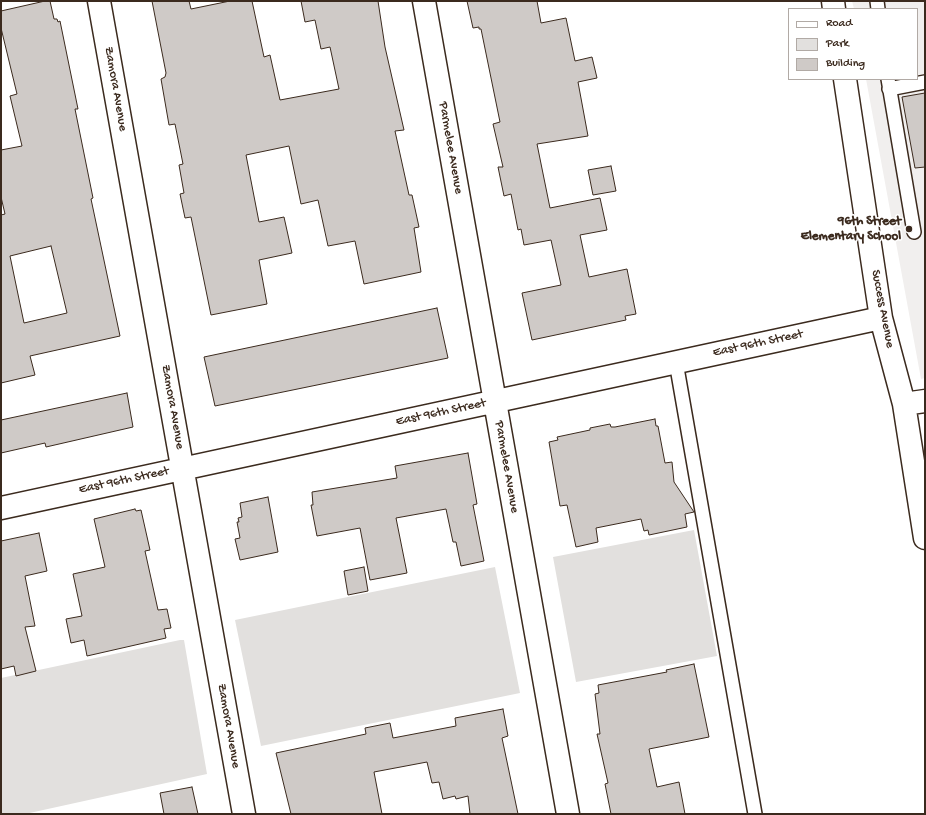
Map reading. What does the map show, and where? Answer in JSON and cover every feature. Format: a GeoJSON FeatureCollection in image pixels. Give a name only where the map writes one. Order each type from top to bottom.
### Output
{"type":"FeatureCollection","features":[{"type":"Feature","properties":{"kind":"street","name":"Zamora Avenue"},"geometry":{"type":"LineString","coordinates":[[99,1],[244,814]]}},
{"type":"Feature","properties":{"kind":"street","name":"Parmelee Avenue"},"geometry":{"type":"LineString","coordinates":[[424,1],[568,814]]}},
{"type":"Feature","properties":{"kind":"street","name":"Success Avenue"},"geometry":{"type":"LineString","coordinates":[[845,80],[881,318],[915,403],[925,538]]}},
{"type":"Feature","properties":{"kind":"street","name":"East 96th Street"},"geometry":{"type":"LineString","coordinates":[[1,508],[881,318]]}},
{"type":"Feature","properties":{"kind":"lane"},"geometry":{"type":"LineString","coordinates":[[914,232],[888,84],[925,82]]}},
{"type":"Feature","properties":{"kind":"lane"},"geometry":{"type":"LineString","coordinates":[[676,362],[756,814]]}},
{"type":"Feature","properties":{"kind":"shaded area","name":"96th Street Elementary School"},"geometry":{"type":"Polygon","coordinates":[[[852,1],[925,1],[925,378],[921,379],[866,80],[918,80],[918,8],[854,8],[852,1]]]}},
{"type":"Feature","properties":{"kind":"green space"},"geometry":{"type":"Polygon","coordinates":[[[694,530],[717,656],[576,682],[553,557],[694,530]]]}},
{"type":"Feature","properties":{"kind":"green space"},"geometry":{"type":"Polygon","coordinates":[[[495,567],[520,693],[261,746],[235,620],[495,567]]]}},
{"type":"Feature","properties":{"kind":"green space"},"geometry":{"type":"Polygon","coordinates":[[[184,640],[207,774],[25,814],[1,814],[1,678],[184,640]]]}},
{"type":"Feature","properties":{"kind":"building"},"geometry":{"type":"Polygon","coordinates":[[[50,1],[54,19],[57,19],[58,22],[60,21],[78,109],[75,109],[93,198],[91,199],[120,336],[30,356],[35,375],[1,383],[1,215],[5,214],[1,197],[1,150],[22,146],[10,96],[17,94],[1,28],[1,11],[50,1]],[[51,246],[10,256],[24,323],[67,313],[51,246]]]}},
{"type":"Feature","properties":{"kind":"building"},"geometry":{"type":"Polygon","coordinates":[[[152,1],[189,1],[191,9],[230,1],[252,1],[264,57],[270,55],[280,100],[339,89],[330,47],[321,49],[315,20],[305,22],[301,1],[378,1],[385,47],[404,130],[395,131],[409,195],[412,195],[419,227],[414,228],[421,272],[364,284],[355,241],[328,246],[318,200],[301,204],[289,146],[246,155],[259,222],[284,217],[292,253],[259,260],[267,304],[211,315],[191,217],[185,218],[180,194],[184,193],[179,165],[183,164],[175,124],[169,125],[161,79],[165,77],[166,73],[152,1]]]}},
{"type":"Feature","properties":{"kind":"building"},"geometry":{"type":"Polygon","coordinates":[[[467,1],[537,1],[541,23],[566,18],[575,61],[592,57],[597,78],[578,82],[588,136],[537,144],[550,208],[600,198],[607,230],[580,235],[589,277],[627,269],[636,314],[625,316],[626,320],[532,340],[522,293],[561,285],[551,240],[524,245],[521,229],[518,230],[511,194],[504,196],[498,167],[503,167],[493,124],[500,122],[481,29],[479,29],[479,27],[473,28],[467,1]]]}},
{"type":"Feature","properties":{"kind":"building"},"geometry":{"type":"Polygon","coordinates":[[[925,93],[925,167],[915,168],[902,97],[925,93]]]}},
{"type":"Feature","properties":{"kind":"building"},"geometry":{"type":"Polygon","coordinates":[[[611,166],[616,191],[593,195],[588,170],[611,166]]]}},
{"type":"Feature","properties":{"kind":"building"},"geometry":{"type":"Polygon","coordinates":[[[437,308],[448,358],[215,406],[204,357],[437,308]]]}},
{"type":"Feature","properties":{"kind":"building"},"geometry":{"type":"Polygon","coordinates":[[[127,393],[133,427],[46,447],[45,443],[1,453],[1,420],[127,393]]]}},
{"type":"Feature","properties":{"kind":"building"},"geometry":{"type":"Polygon","coordinates":[[[655,419],[656,426],[658,426],[665,463],[672,462],[674,482],[694,512],[685,514],[687,527],[649,535],[648,530],[644,531],[641,519],[596,528],[598,542],[576,547],[567,505],[560,506],[549,442],[558,440],[557,437],[590,430],[590,428],[610,424],[611,427],[615,427],[655,419]]]}},
{"type":"Feature","properties":{"kind":"building"},"geometry":{"type":"Polygon","coordinates":[[[468,453],[477,504],[473,505],[484,561],[461,566],[456,542],[453,542],[446,509],[396,518],[407,573],[370,580],[360,528],[317,536],[311,505],[313,505],[312,492],[397,478],[395,466],[468,453]]]}},
{"type":"Feature","properties":{"kind":"building"},"geometry":{"type":"Polygon","coordinates":[[[268,497],[278,552],[240,560],[235,539],[240,538],[237,522],[239,522],[238,518],[242,517],[240,503],[268,497]]]}},
{"type":"Feature","properties":{"kind":"building"},"geometry":{"type":"Polygon","coordinates":[[[135,509],[136,511],[141,510],[150,550],[145,551],[158,610],[167,609],[171,628],[164,629],[166,638],[87,656],[84,640],[71,643],[66,619],[82,616],[73,574],[105,567],[94,519],[135,509]]]}},
{"type":"Feature","properties":{"kind":"building"},"geometry":{"type":"Polygon","coordinates":[[[39,533],[47,571],[25,576],[35,626],[25,627],[36,671],[16,676],[14,666],[1,669],[1,541],[39,533]]]}},
{"type":"Feature","properties":{"kind":"building"},"geometry":{"type":"Polygon","coordinates":[[[364,567],[368,591],[348,595],[344,571],[364,567]]]}},
{"type":"Feature","properties":{"kind":"building"},"geometry":{"type":"Polygon","coordinates":[[[694,664],[709,737],[649,749],[657,787],[679,782],[685,814],[611,814],[605,784],[608,783],[597,734],[600,734],[595,694],[599,693],[598,685],[667,672],[666,670],[694,664]]]}},
{"type":"Feature","properties":{"kind":"building"},"geometry":{"type":"Polygon","coordinates":[[[503,709],[508,736],[502,738],[518,814],[470,814],[468,796],[456,799],[455,796],[443,799],[439,782],[432,783],[427,762],[374,772],[382,814],[291,814],[276,753],[366,734],[365,728],[390,723],[393,738],[456,726],[455,718],[503,709]]]}},
{"type":"Feature","properties":{"kind":"building"},"geometry":{"type":"Polygon","coordinates":[[[192,787],[198,814],[164,814],[160,793],[192,787]]]}},
{"type":"Feature","properties":{"kind":"place","name":"96th Street Elementary School"},"geometry":{"type":"Point","coordinates":[909,229]}}]}
